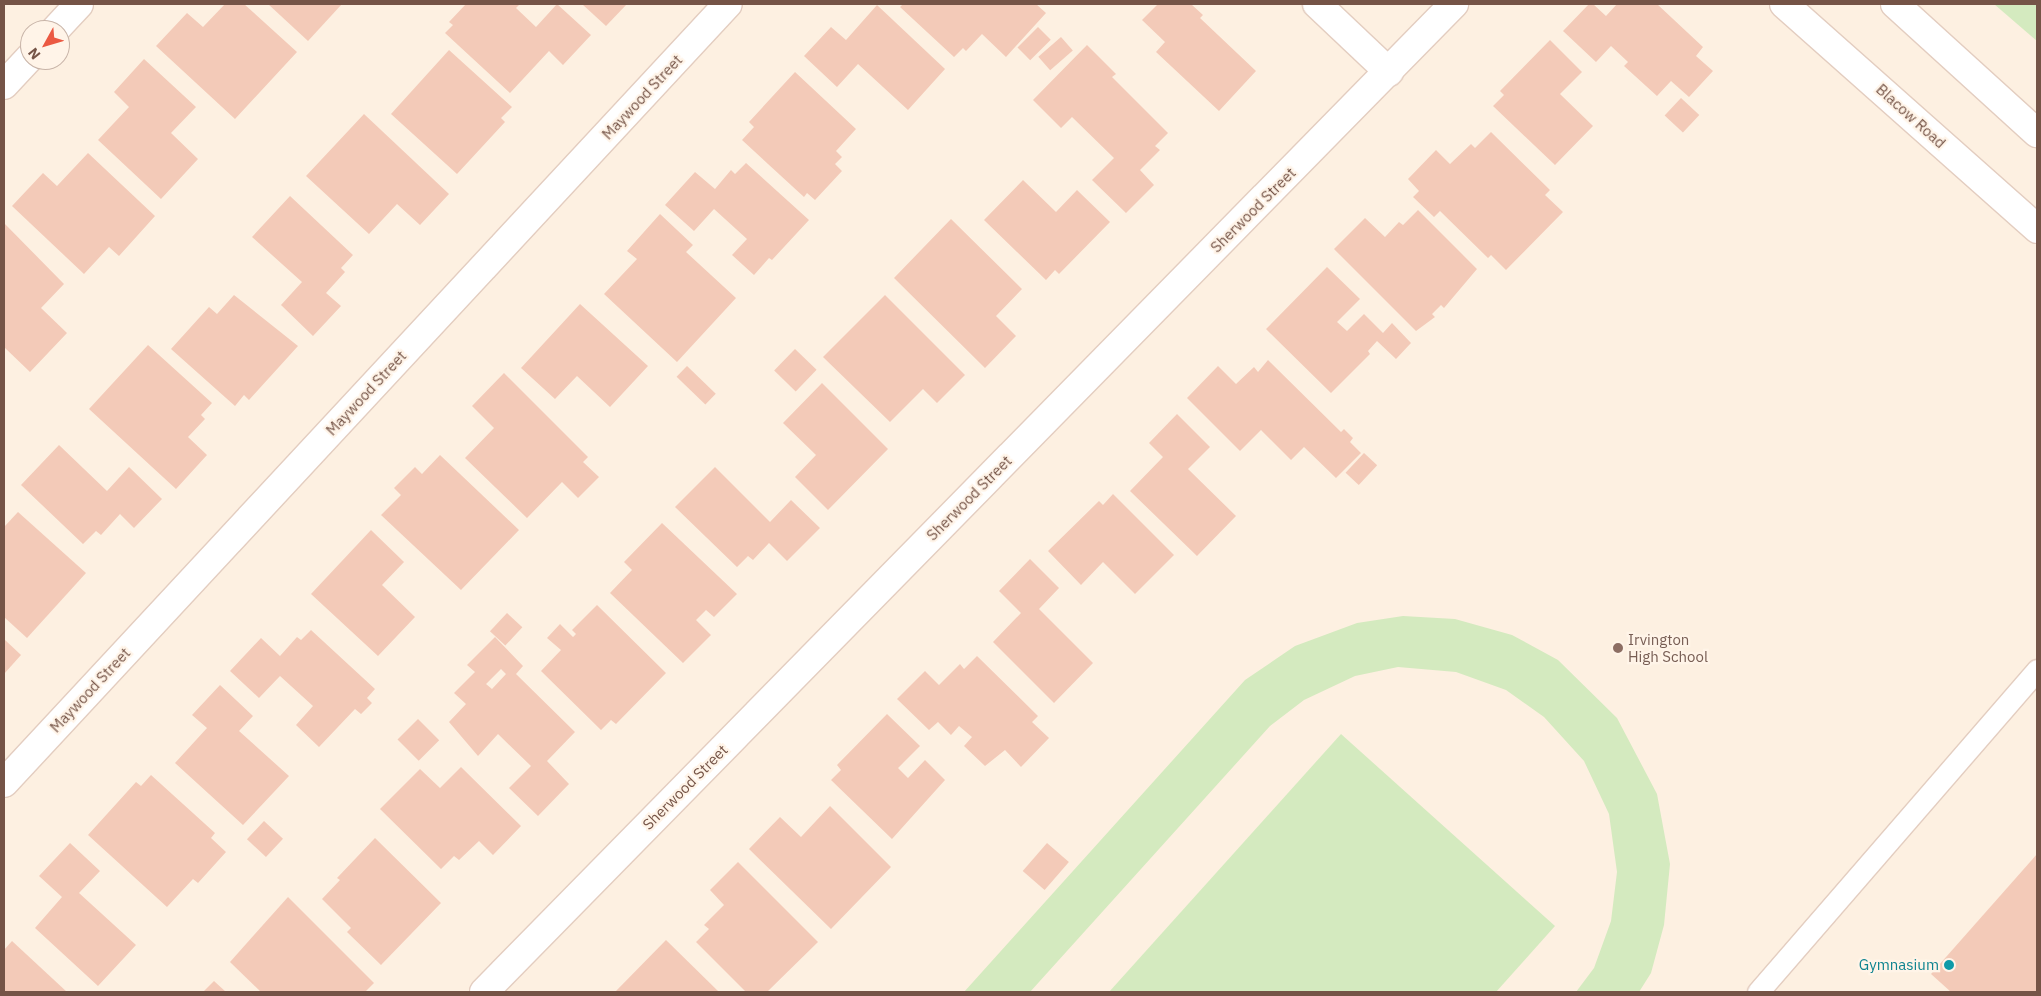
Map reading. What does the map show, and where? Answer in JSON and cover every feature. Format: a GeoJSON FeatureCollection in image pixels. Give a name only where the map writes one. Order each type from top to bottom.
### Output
{"type":"FeatureCollection","features":[{"type":"Feature","properties":{"kind":"street"},"geometry":{"type":"LineString","coordinates":[[64,20],[79,4]]}},
{"type":"Feature","properties":{"kind":"street","name":"Maywood Street"},"geometry":{"type":"LineString","coordinates":[[4,782],[728,4]]}},
{"type":"Feature","properties":{"kind":"street"},"geometry":{"type":"LineString","coordinates":[[1317,4],[1389,72]]}},
{"type":"Feature","properties":{"kind":"street","name":"Sherwood Street"},"geometry":{"type":"LineString","coordinates":[[484,992],[1454,4]]}},
{"type":"Feature","properties":{"kind":"street","name":"Blacow Road"},"geometry":{"type":"LineString","coordinates":[[1784,4],[2037,229]]}},
{"type":"Feature","properties":{"kind":"street"},"geometry":{"type":"LineString","coordinates":[[1895,4],[2037,133]]}},
{"type":"Feature","properties":{"kind":"street"},"geometry":{"type":"LineString","coordinates":[[4,85],[20,67]]}},
{"type":"Feature","properties":{"kind":"lane"},"geometry":{"type":"LineString","coordinates":[[1758,992],[2037,670]]}},
{"type":"Feature","properties":{"kind":"green space"},"geometry":{"type":"Polygon","coordinates":[[[1994,4],[2037,4],[2037,41],[1994,4]]]}},
{"type":"Feature","properties":{"kind":"green space"},"geometry":{"type":"Polygon","coordinates":[[[1403,616],[1455,619],[1512,635],[1558,660],[1617,718],[1657,794],[1670,864],[1664,925],[1651,973],[1639,992],[1576,992],[1594,968],[1611,921],[1617,872],[1609,814],[1584,761],[1544,717],[1506,690],[1456,672],[1398,667],[1355,676],[1304,700],[1270,726],[1030,992],[964,992],[1245,680],[1295,646],[1357,623],[1403,616]]]}},
{"type":"Feature","properties":{"kind":"green space"},"geometry":{"type":"Polygon","coordinates":[[[1341,734],[1555,926],[1496,992],[1109,992],[1341,734]]]}},
{"type":"Feature","properties":{"kind":"building"},"geometry":{"type":"Polygon","coordinates":[[[225,4],[244,4],[297,52],[235,119],[156,46],[187,13],[203,27],[225,4]]]}},
{"type":"Feature","properties":{"kind":"building"},"geometry":{"type":"Polygon","coordinates":[[[268,4],[342,4],[308,41],[268,4]]]}},
{"type":"Feature","properties":{"kind":"building"},"geometry":{"type":"Polygon","coordinates":[[[466,4],[520,4],[516,8],[536,27],[557,4],[591,35],[563,65],[549,51],[510,93],[445,33],[453,25],[449,22],[466,4]]]}},
{"type":"Feature","properties":{"kind":"building"},"geometry":{"type":"Polygon","coordinates":[[[582,4],[627,4],[606,26],[582,4]]]}},
{"type":"Feature","properties":{"kind":"building"},"geometry":{"type":"Polygon","coordinates":[[[903,4],[1036,4],[1046,13],[1006,57],[982,34],[966,51],[963,48],[954,57],[900,7],[903,4]]]}},
{"type":"Feature","properties":{"kind":"building"},"geometry":{"type":"Polygon","coordinates":[[[1158,4],[1191,4],[1203,15],[1200,18],[1256,71],[1219,111],[1156,52],[1165,42],[1142,20],[1158,4]]]}},
{"type":"Feature","properties":{"kind":"building"},"geometry":{"type":"Polygon","coordinates":[[[1589,4],[1593,4],[1606,16],[1617,4],[1657,4],[1703,47],[1696,56],[1713,71],[1689,97],[1671,81],[1657,96],[1624,66],[1628,62],[1611,46],[1596,62],[1563,31],[1589,4]]]}},
{"type":"Feature","properties":{"kind":"building"},"geometry":{"type":"Polygon","coordinates":[[[877,5],[945,69],[908,110],[858,64],[837,87],[804,56],[831,27],[846,40],[877,5]]]}},
{"type":"Feature","properties":{"kind":"building"},"geometry":{"type":"Polygon","coordinates":[[[1038,27],[1051,40],[1030,60],[1017,48],[1038,27]]]}},
{"type":"Feature","properties":{"kind":"building"},"geometry":{"type":"Polygon","coordinates":[[[1061,37],[1073,51],[1050,70],[1038,57],[1061,37]]]}},
{"type":"Feature","properties":{"kind":"building"},"geometry":{"type":"Polygon","coordinates":[[[1550,40],[1582,72],[1560,94],[1593,126],[1555,165],[1493,106],[1504,95],[1500,91],[1550,40]]]}},
{"type":"Feature","properties":{"kind":"building"},"geometry":{"type":"Polygon","coordinates":[[[1087,45],[1116,74],[1112,77],[1168,133],[1155,146],[1160,150],[1140,170],[1154,185],[1126,213],[1092,180],[1114,158],[1072,117],[1061,128],[1033,100],[1087,45]]]}},
{"type":"Feature","properties":{"kind":"building"},"geometry":{"type":"Polygon","coordinates":[[[449,50],[512,107],[501,118],[505,122],[457,174],[391,114],[449,50]]]}},
{"type":"Feature","properties":{"kind":"building"},"geometry":{"type":"Polygon","coordinates":[[[144,59],[196,107],[171,133],[198,159],[161,199],[98,140],[129,107],[114,92],[144,59]]]}},
{"type":"Feature","properties":{"kind":"building"},"geometry":{"type":"Polygon","coordinates":[[[795,72],[856,129],[836,151],[842,157],[835,164],[842,171],[815,200],[807,193],[804,197],[742,140],[754,127],[749,122],[795,72]]]}},
{"type":"Feature","properties":{"kind":"building"},"geometry":{"type":"Polygon","coordinates":[[[1681,98],[1699,115],[1683,133],[1665,116],[1681,98]]]}},
{"type":"Feature","properties":{"kind":"building"},"geometry":{"type":"Polygon","coordinates":[[[364,114],[449,194],[420,225],[397,204],[369,234],[306,176],[364,114]]]}},
{"type":"Feature","properties":{"kind":"building"},"geometry":{"type":"Polygon","coordinates":[[[1491,132],[1550,190],[1545,195],[1563,212],[1506,270],[1491,255],[1488,258],[1440,211],[1434,217],[1413,197],[1419,191],[1408,179],[1436,150],[1450,164],[1471,144],[1475,148],[1491,132]]]}},
{"type":"Feature","properties":{"kind":"building"},"geometry":{"type":"Polygon","coordinates":[[[88,153],[155,216],[119,256],[109,247],[84,274],[12,206],[43,173],[57,186],[88,153]]]}},
{"type":"Feature","properties":{"kind":"building"},"geometry":{"type":"Polygon","coordinates":[[[746,163],[809,220],[772,260],[769,258],[754,275],[732,255],[747,239],[714,209],[694,231],[665,205],[695,172],[715,189],[731,170],[735,174],[746,163]]]}},
{"type":"Feature","properties":{"kind":"building"},"geometry":{"type":"Polygon","coordinates":[[[1023,180],[1056,212],[1077,190],[1110,222],[1059,274],[1055,270],[1046,280],[984,220],[1023,180]]]}},
{"type":"Feature","properties":{"kind":"building"},"geometry":{"type":"Polygon","coordinates":[[[290,196],[353,255],[341,268],[345,272],[326,293],[341,306],[313,336],[281,305],[302,282],[252,237],[290,196]]]}},
{"type":"Feature","properties":{"kind":"building"},"geometry":{"type":"Polygon","coordinates":[[[1418,210],[1477,269],[1444,308],[1441,305],[1432,314],[1435,317],[1416,331],[1334,249],[1365,218],[1385,237],[1399,222],[1403,225],[1418,210]]]}},
{"type":"Feature","properties":{"kind":"building"},"geometry":{"type":"Polygon","coordinates":[[[660,214],[693,245],[686,252],[736,298],[677,362],[604,294],[637,259],[627,251],[660,214]]]}},
{"type":"Feature","properties":{"kind":"building"},"geometry":{"type":"Polygon","coordinates":[[[951,219],[1022,289],[996,316],[1016,336],[985,368],[894,278],[951,219]]]}},
{"type":"Feature","properties":{"kind":"building"},"geometry":{"type":"Polygon","coordinates":[[[4,223],[64,284],[41,308],[67,333],[30,372],[4,347],[4,223]]]}},
{"type":"Feature","properties":{"kind":"building"},"geometry":{"type":"Polygon","coordinates":[[[1327,267],[1360,299],[1337,322],[1347,331],[1364,314],[1383,333],[1392,323],[1411,343],[1396,359],[1377,341],[1368,351],[1370,354],[1331,393],[1266,329],[1327,267]]]}},
{"type":"Feature","properties":{"kind":"building"},"geometry":{"type":"Polygon","coordinates":[[[234,295],[298,346],[249,400],[244,395],[235,406],[171,349],[209,307],[217,314],[234,295]]]}},
{"type":"Feature","properties":{"kind":"building"},"geometry":{"type":"Polygon","coordinates":[[[885,295],[965,375],[937,403],[923,389],[890,422],[823,357],[885,295]]]}},
{"type":"Feature","properties":{"kind":"building"},"geometry":{"type":"Polygon","coordinates":[[[580,304],[648,366],[610,407],[577,376],[555,399],[521,368],[580,304]]]}},
{"type":"Feature","properties":{"kind":"building"},"geometry":{"type":"Polygon","coordinates":[[[148,345],[212,403],[201,415],[205,419],[188,437],[207,455],[176,489],[89,409],[148,345]]]}},
{"type":"Feature","properties":{"kind":"building"},"geometry":{"type":"Polygon","coordinates":[[[795,349],[817,370],[796,391],[774,371],[795,349]]]}},
{"type":"Feature","properties":{"kind":"building"},"geometry":{"type":"Polygon","coordinates":[[[1268,360],[1341,432],[1344,429],[1353,438],[1350,442],[1361,453],[1336,478],[1304,447],[1291,460],[1261,430],[1240,451],[1187,398],[1218,366],[1236,384],[1254,367],[1258,372],[1268,360]]]}},
{"type":"Feature","properties":{"kind":"building"},"geometry":{"type":"Polygon","coordinates":[[[687,366],[716,394],[705,405],[677,377],[687,366]]]}},
{"type":"Feature","properties":{"kind":"building"},"geometry":{"type":"Polygon","coordinates":[[[504,373],[588,457],[583,462],[599,477],[578,498],[562,482],[527,518],[465,458],[494,428],[472,406],[504,373]]]}},
{"type":"Feature","properties":{"kind":"building"},"geometry":{"type":"Polygon","coordinates":[[[822,383],[888,449],[828,510],[795,477],[816,455],[783,423],[822,383]]]}},
{"type":"Feature","properties":{"kind":"building"},"geometry":{"type":"Polygon","coordinates":[[[1177,414],[1210,447],[1188,469],[1236,516],[1197,556],[1130,491],[1163,457],[1149,443],[1177,414]]]}},
{"type":"Feature","properties":{"kind":"building"},"geometry":{"type":"Polygon","coordinates":[[[59,445],[107,491],[129,467],[162,499],[134,528],[120,514],[101,535],[96,531],[83,544],[21,485],[59,445]]]}},
{"type":"Feature","properties":{"kind":"building"},"geometry":{"type":"Polygon","coordinates":[[[1364,453],[1377,465],[1359,485],[1346,473],[1364,453]]]}},
{"type":"Feature","properties":{"kind":"building"},"geometry":{"type":"Polygon","coordinates":[[[440,455],[519,530],[461,590],[381,515],[401,495],[394,488],[415,467],[422,474],[440,455]]]}},
{"type":"Feature","properties":{"kind":"building"},"geometry":{"type":"Polygon","coordinates":[[[715,467],[770,522],[791,500],[820,528],[787,561],[769,543],[753,560],[748,556],[737,567],[675,507],[715,467]]]}},
{"type":"Feature","properties":{"kind":"building"},"geometry":{"type":"Polygon","coordinates":[[[1113,494],[1174,555],[1135,594],[1103,562],[1081,585],[1048,551],[1099,501],[1103,505],[1113,494]]]}},
{"type":"Feature","properties":{"kind":"building"},"geometry":{"type":"Polygon","coordinates":[[[18,512],[86,573],[27,638],[4,617],[4,527],[18,512]]]}},
{"type":"Feature","properties":{"kind":"building"},"geometry":{"type":"Polygon","coordinates":[[[662,523],[737,594],[714,617],[706,610],[696,620],[711,635],[683,663],[610,593],[632,570],[624,562],[662,523]]]}},
{"type":"Feature","properties":{"kind":"building"},"geometry":{"type":"Polygon","coordinates":[[[371,530],[404,562],[382,585],[415,617],[378,656],[311,594],[371,530]]]}},
{"type":"Feature","properties":{"kind":"building"},"geometry":{"type":"Polygon","coordinates":[[[1030,559],[1059,588],[1039,609],[1093,663],[1054,703],[993,642],[1021,613],[999,591],[1030,559]]]}},
{"type":"Feature","properties":{"kind":"building"},"geometry":{"type":"Polygon","coordinates":[[[597,605],[666,673],[616,724],[611,720],[601,730],[541,671],[561,650],[547,638],[560,624],[573,637],[576,634],[572,630],[597,605]]]}},
{"type":"Feature","properties":{"kind":"building"},"geometry":{"type":"Polygon","coordinates":[[[507,613],[522,627],[505,646],[490,631],[507,613]]]}},
{"type":"Feature","properties":{"kind":"building"},"geometry":{"type":"Polygon","coordinates":[[[311,630],[375,689],[367,698],[372,703],[361,714],[355,709],[319,747],[296,725],[313,706],[280,676],[259,698],[230,671],[261,638],[280,656],[297,637],[301,640],[311,630]]]}},
{"type":"Feature","properties":{"kind":"building"},"geometry":{"type":"Polygon","coordinates":[[[495,637],[523,666],[516,674],[575,732],[547,761],[569,784],[538,816],[509,788],[531,766],[498,734],[478,756],[449,722],[466,704],[454,693],[475,672],[467,665],[495,637]],[[501,669],[486,684],[492,689],[506,674],[501,669]]]}},
{"type":"Feature","properties":{"kind":"building"},"geometry":{"type":"Polygon","coordinates":[[[4,639],[21,655],[4,674],[4,639]]]}},
{"type":"Feature","properties":{"kind":"building"},"geometry":{"type":"Polygon","coordinates":[[[977,656],[1038,716],[1032,722],[1049,738],[1021,767],[1005,750],[985,766],[964,746],[972,737],[959,726],[951,735],[938,722],[929,730],[897,699],[925,671],[939,685],[960,664],[964,669],[977,656]]]}},
{"type":"Feature","properties":{"kind":"building"},"geometry":{"type":"Polygon","coordinates":[[[220,685],[253,716],[239,731],[289,776],[243,825],[175,763],[207,728],[192,715],[220,685]]]}},
{"type":"Feature","properties":{"kind":"building"},"geometry":{"type":"Polygon","coordinates":[[[887,714],[920,746],[898,768],[908,778],[925,760],[945,780],[892,839],[831,780],[841,770],[837,765],[887,714]]]}},
{"type":"Feature","properties":{"kind":"building"},"geometry":{"type":"Polygon","coordinates":[[[418,719],[439,740],[419,761],[397,740],[418,719]]]}},
{"type":"Feature","properties":{"kind":"building"},"geometry":{"type":"Polygon","coordinates":[[[461,767],[521,826],[493,855],[479,841],[459,860],[454,856],[441,869],[380,809],[420,769],[440,788],[461,767]]]}},
{"type":"Feature","properties":{"kind":"building"},"geometry":{"type":"Polygon","coordinates":[[[151,775],[215,833],[211,838],[226,852],[198,883],[193,879],[167,907],[88,835],[136,782],[141,786],[151,775]]]}},
{"type":"Feature","properties":{"kind":"building"},"geometry":{"type":"Polygon","coordinates":[[[830,806],[891,867],[831,929],[749,849],[780,817],[801,837],[830,806]]]}},
{"type":"Feature","properties":{"kind":"building"},"geometry":{"type":"Polygon","coordinates":[[[264,821],[283,839],[266,857],[247,839],[264,821]]]}},
{"type":"Feature","properties":{"kind":"building"},"geometry":{"type":"Polygon","coordinates":[[[375,838],[441,903],[381,965],[347,932],[351,928],[322,899],[340,880],[337,878],[375,838]]]}},
{"type":"Feature","properties":{"kind":"building"},"geometry":{"type":"Polygon","coordinates":[[[70,843],[100,871],[79,893],[136,945],[98,986],[35,928],[62,897],[39,876],[70,843]]]}},
{"type":"Feature","properties":{"kind":"building"},"geometry":{"type":"Polygon","coordinates":[[[1047,843],[1069,862],[1045,890],[1023,871],[1047,843]]]}},
{"type":"Feature","properties":{"kind":"building"},"geometry":{"type":"Polygon","coordinates":[[[2037,854],[2037,992],[1951,992],[1931,974],[2037,854]]]}},
{"type":"Feature","properties":{"kind":"building"},"geometry":{"type":"Polygon","coordinates":[[[738,862],[818,942],[767,992],[746,992],[696,942],[709,929],[704,925],[724,905],[710,890],[738,862]]]}},
{"type":"Feature","properties":{"kind":"building"},"geometry":{"type":"Polygon","coordinates":[[[288,897],[374,983],[365,992],[261,992],[230,962],[288,897]]]}},
{"type":"Feature","properties":{"kind":"building"},"geometry":{"type":"Polygon","coordinates":[[[666,940],[719,992],[615,992],[666,940]]]}},
{"type":"Feature","properties":{"kind":"building"},"geometry":{"type":"Polygon","coordinates":[[[12,941],[67,992],[4,992],[4,950],[12,941]]]}},
{"type":"Feature","properties":{"kind":"building"},"geometry":{"type":"Polygon","coordinates":[[[214,981],[226,992],[203,992],[214,981]]]}},
{"type":"Feature","properties":{"kind":"place","name":"Irvington High School"},"geometry":{"type":"Point","coordinates":[1618,648]}},
{"type":"Feature","properties":{"kind":"place","name":"Gymnasium"},"geometry":{"type":"Point","coordinates":[1949,965]}}]}
